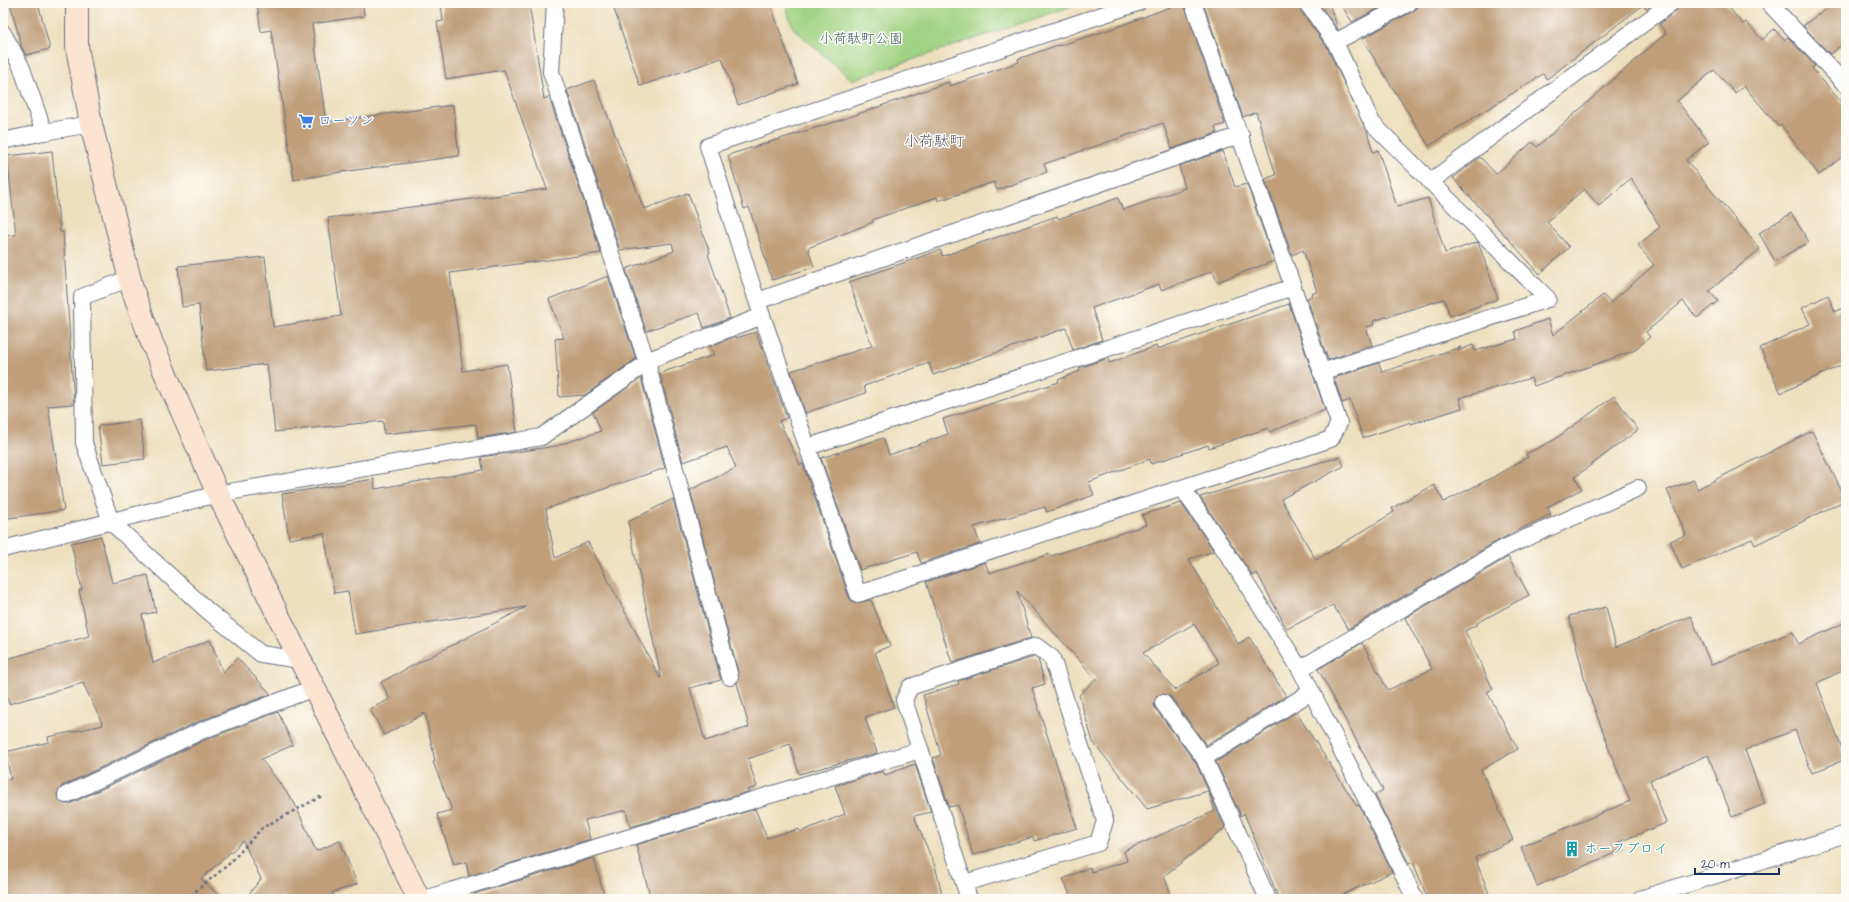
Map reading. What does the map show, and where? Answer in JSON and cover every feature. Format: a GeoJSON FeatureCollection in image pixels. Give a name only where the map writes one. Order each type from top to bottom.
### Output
{"type":"FeatureCollection","features":[{"type":"Feature","properties":{"kind":"street"},"geometry":{"type":"LineString","coordinates":[[77,3],[77,47],[91,124],[130,278],[152,342],[218,494],[419,899]]}},
{"type":"Feature","properties":{"kind":"lane"},"geometry":{"type":"LineString","coordinates":[[555,3],[551,72],[646,363],[730,677]]}},
{"type":"Feature","properties":{"kind":"lane"},"geometry":{"type":"LineString","coordinates":[[1138,3],[708,146],[759,309],[858,594],[1183,489],[1331,439],[1339,423],[1241,135],[1193,3]]}},
{"type":"Feature","properties":{"kind":"lane"},"geometry":{"type":"LineString","coordinates":[[1307,3],[1335,42],[1372,123],[1548,299],[1321,372]]}},
{"type":"Feature","properties":{"kind":"lane"},"geometry":{"type":"LineString","coordinates":[[1335,42],[1409,3]]}},
{"type":"Feature","properties":{"kind":"lane"},"geometry":{"type":"LineString","coordinates":[[1430,182],[1671,3]]}},
{"type":"Feature","properties":{"kind":"lane"},"geometry":{"type":"LineString","coordinates":[[1769,3],[1846,85]]}},
{"type":"Feature","properties":{"kind":"lane"},"geometry":{"type":"LineString","coordinates":[[3,32],[21,66],[44,132]]}},
{"type":"Feature","properties":{"kind":"lane"},"geometry":{"type":"LineString","coordinates":[[3,141],[91,124]]}},
{"type":"Feature","properties":{"kind":"lane"},"geometry":{"type":"LineString","coordinates":[[3,549],[218,494],[541,437],[654,358],[759,309],[1241,135]]}},
{"type":"Feature","properties":{"kind":"lane"},"geometry":{"type":"LineString","coordinates":[[130,278],[82,297],[84,443],[112,522],[208,611],[261,654],[300,660]]}},
{"type":"Feature","properties":{"kind":"lane"},"geometry":{"type":"LineString","coordinates":[[808,447],[1293,287]]}},
{"type":"Feature","properties":{"kind":"lane"},"geometry":{"type":"LineString","coordinates":[[1300,669],[1506,547],[1638,488]]}},
{"type":"Feature","properties":{"kind":"lane"},"geometry":{"type":"LineString","coordinates":[[1183,489],[1230,558],[1300,669],[1415,899]]}},
{"type":"Feature","properties":{"kind":"lane"},"geometry":{"type":"LineString","coordinates":[[965,883],[1098,842],[1105,821],[1052,658],[1036,646],[910,687],[904,700],[970,899]]}},
{"type":"Feature","properties":{"kind":"lane"},"geometry":{"type":"LineString","coordinates":[[66,795],[201,731],[314,688]]}},
{"type":"Feature","properties":{"kind":"lane"},"geometry":{"type":"LineString","coordinates":[[1204,758],[1311,692]]}},
{"type":"Feature","properties":{"kind":"lane"},"geometry":{"type":"LineString","coordinates":[[1163,703],[1204,758],[1268,899]]}},
{"type":"Feature","properties":{"kind":"lane"},"geometry":{"type":"LineString","coordinates":[[424,899],[920,750]]}},
{"type":"Feature","properties":{"kind":"lane"},"geometry":{"type":"LineString","coordinates":[[1640,899],[1846,834]]}},
{"type":"Feature","properties":{"kind":"path"},"geometry":{"type":"LineString","coordinates":[[186,899],[229,864],[262,828],[322,796]]}},
{"type":"Feature","properties":{"kind":"green space","name":"小荷駄町公園"},"geometry":{"type":"Polygon","coordinates":[[[785,3],[1081,3],[852,80],[793,28],[785,3]]]}},
{"type":"Feature","properties":{"kind":"building"},"geometry":{"type":"Polygon","coordinates":[[[10,3],[38,3],[50,49],[26,55],[22,48],[10,3]]]}},
{"type":"Feature","properties":{"kind":"building"},"geometry":{"type":"Polygon","coordinates":[[[257,3],[363,3],[364,16],[312,24],[326,122],[453,105],[459,156],[294,180],[271,30],[261,32],[257,3]]]}},
{"type":"Feature","properties":{"kind":"building"},"geometry":{"type":"Polygon","coordinates":[[[441,3],[529,3],[544,99],[549,97],[601,253],[450,273],[463,371],[507,364],[517,432],[478,438],[476,424],[384,434],[383,421],[275,432],[267,364],[206,371],[199,305],[182,307],[178,266],[265,257],[273,327],[341,316],[328,218],[547,189],[504,70],[446,79],[437,22],[443,21],[441,3]]]}},
{"type":"Feature","properties":{"kind":"building"},"geometry":{"type":"Polygon","coordinates":[[[612,3],[770,3],[798,84],[738,105],[722,58],[640,86],[612,3]]]}},
{"type":"Feature","properties":{"kind":"building"},"geometry":{"type":"Polygon","coordinates":[[[1184,3],[1225,124],[1215,127],[1217,133],[1172,149],[1163,123],[1044,164],[1047,172],[997,190],[994,182],[938,201],[937,197],[872,220],[873,222],[808,248],[814,267],[772,280],[749,207],[744,209],[728,155],[841,120],[949,82],[950,86],[1019,62],[1018,59],[1058,45],[1106,31],[1184,3]]]}},
{"type":"Feature","properties":{"kind":"building"},"geometry":{"type":"Polygon","coordinates":[[[1203,3],[1298,3],[1299,9],[1327,47],[1367,131],[1373,152],[1378,150],[1397,207],[1428,198],[1445,253],[1478,242],[1498,299],[1450,316],[1444,299],[1373,321],[1374,325],[1366,327],[1372,345],[1328,360],[1307,298],[1312,296],[1311,294],[1317,292],[1303,250],[1292,255],[1265,179],[1276,175],[1256,112],[1243,117],[1203,3]]]}},
{"type":"Feature","properties":{"kind":"building"},"geometry":{"type":"Polygon","coordinates":[[[1319,3],[1329,3],[1338,30],[1319,3]]]}},
{"type":"Feature","properties":{"kind":"building"},"geometry":{"type":"Polygon","coordinates":[[[1340,3],[1389,3],[1352,22],[1340,3]]]}},
{"type":"Feature","properties":{"kind":"building"},"geometry":{"type":"Polygon","coordinates":[[[1418,3],[1655,3],[1646,9],[1643,5],[1547,79],[1543,74],[1429,146],[1362,39],[1413,11],[1417,8],[1418,3]]]}},
{"type":"Feature","properties":{"kind":"building"},"geometry":{"type":"Polygon","coordinates":[[[1680,3],[1725,3],[1743,24],[1746,22],[1762,40],[1774,29],[1784,40],[1788,37],[1815,66],[1812,68],[1846,108],[1846,154],[1819,175],[1781,125],[1779,127],[1744,86],[1735,93],[1714,70],[1677,101],[1709,142],[1686,160],[1760,249],[1709,291],[1718,301],[1697,318],[1683,301],[1646,332],[1650,337],[1633,351],[1534,386],[1531,378],[1459,398],[1462,408],[1411,424],[1411,422],[1363,438],[1350,400],[1342,403],[1334,378],[1379,363],[1382,372],[1461,347],[1457,351],[1473,345],[1475,351],[1517,339],[1515,331],[1548,319],[1553,335],[1603,295],[1610,303],[1654,265],[1638,245],[1660,227],[1631,178],[1599,206],[1584,189],[1547,222],[1569,247],[1540,274],[1453,178],[1480,157],[1496,174],[1532,142],[1537,147],[1666,33],[1659,24],[1677,10],[1680,3]]]}},
{"type":"Feature","properties":{"kind":"building"},"geometry":{"type":"Polygon","coordinates":[[[1833,3],[1846,3],[1846,42],[1830,54],[1803,26],[1833,3]]]}},
{"type":"Feature","properties":{"kind":"building"},"geometry":{"type":"Polygon","coordinates":[[[594,80],[644,209],[688,193],[710,253],[708,254],[730,318],[704,328],[699,313],[646,331],[626,269],[674,251],[672,243],[620,250],[567,90],[594,80]]]}},
{"type":"Feature","properties":{"kind":"building"},"geometry":{"type":"Polygon","coordinates":[[[52,151],[60,232],[63,232],[74,404],[48,406],[64,510],[3,519],[3,236],[16,235],[7,156],[52,151]]]}},
{"type":"Feature","properties":{"kind":"building"},"geometry":{"type":"Polygon","coordinates":[[[1223,151],[1235,187],[1247,184],[1274,261],[1217,282],[1213,271],[1161,290],[1159,284],[1092,308],[1102,340],[1073,350],[1066,328],[933,375],[929,363],[864,386],[866,393],[805,413],[791,371],[872,346],[849,282],[940,250],[943,256],[1057,216],[1058,219],[1118,198],[1123,210],[1185,188],[1179,166],[1223,151]]]}},
{"type":"Feature","properties":{"kind":"building"},"geometry":{"type":"Polygon","coordinates":[[[1791,213],[1809,242],[1775,261],[1759,233],[1791,213]]]}},
{"type":"Feature","properties":{"kind":"building"},"geometry":{"type":"Polygon","coordinates":[[[608,276],[636,359],[585,395],[559,397],[555,339],[564,338],[549,299],[608,276]]]}},
{"type":"Feature","properties":{"kind":"building"},"geometry":{"type":"Polygon","coordinates":[[[1828,295],[1835,312],[1846,307],[1846,363],[1781,393],[1760,348],[1810,324],[1802,308],[1828,295]]]}},
{"type":"Feature","properties":{"kind":"building"},"geometry":{"type":"Polygon","coordinates":[[[1289,304],[1325,410],[1270,432],[1268,428],[1209,448],[1208,445],[1151,464],[1150,459],[1089,482],[1094,495],[1047,512],[1045,507],[974,527],[980,544],[921,563],[917,552],[860,570],[821,458],[883,438],[889,455],[948,434],[943,419],[1059,382],[1058,380],[1080,371],[1079,368],[1108,358],[1109,363],[1156,346],[1157,349],[1289,304]]]}},
{"type":"Feature","properties":{"kind":"building"},"geometry":{"type":"Polygon","coordinates":[[[756,332],[787,418],[779,421],[800,465],[803,464],[849,597],[856,603],[871,600],[890,646],[875,652],[894,707],[865,717],[877,753],[799,774],[790,744],[748,759],[757,787],[747,790],[748,792],[630,827],[626,810],[585,820],[590,839],[469,876],[466,862],[454,865],[437,814],[452,810],[433,762],[435,761],[425,713],[384,735],[370,709],[390,699],[381,682],[526,607],[355,634],[348,591],[334,593],[324,533],[289,539],[282,494],[374,479],[375,489],[483,470],[481,457],[556,446],[601,431],[593,412],[641,378],[665,468],[546,509],[555,558],[588,542],[660,678],[628,522],[673,499],[721,680],[690,688],[705,741],[749,727],[737,683],[739,675],[690,490],[736,468],[727,447],[683,462],[660,373],[714,355],[710,346],[736,336],[736,338],[756,332]]]}},
{"type":"Feature","properties":{"kind":"building"},"geometry":{"type":"Polygon","coordinates":[[[1614,396],[1638,430],[1575,477],[1582,489],[1547,507],[1551,514],[1501,539],[1348,629],[1333,605],[1287,629],[1257,573],[1253,576],[1200,497],[1255,480],[1340,457],[1344,466],[1281,499],[1316,560],[1394,512],[1392,508],[1434,485],[1444,502],[1493,477],[1528,457],[1526,454],[1554,440],[1614,396]]]}},
{"type":"Feature","properties":{"kind":"building"},"geometry":{"type":"Polygon","coordinates":[[[140,420],[145,459],[103,464],[98,426],[140,420]]]}},
{"type":"Feature","properties":{"kind":"building"},"geometry":{"type":"Polygon","coordinates":[[[1812,431],[1846,500],[1755,545],[1752,539],[1682,569],[1670,541],[1686,535],[1667,490],[1694,480],[1697,489],[1812,431]]]}},
{"type":"Feature","properties":{"kind":"building"},"geometry":{"type":"Polygon","coordinates":[[[1181,503],[1214,551],[1189,559],[1238,644],[1249,637],[1286,696],[1206,745],[1171,697],[1162,694],[1157,696],[1154,704],[1155,708],[1196,763],[1225,828],[1164,876],[1173,899],[1072,899],[1063,879],[1090,867],[1091,872],[1127,861],[1124,851],[1215,811],[1208,791],[1147,809],[1093,742],[1079,695],[1096,679],[1017,591],[1031,638],[952,663],[926,582],[985,562],[989,573],[1050,554],[1051,556],[1146,525],[1142,515],[1181,503]],[[1194,624],[1143,653],[1175,690],[1219,663],[1194,624]]]}},
{"type":"Feature","properties":{"kind":"building"},"geometry":{"type":"Polygon","coordinates":[[[101,536],[112,583],[148,575],[156,612],[142,615],[153,663],[210,640],[223,672],[237,658],[271,694],[197,722],[62,786],[57,794],[58,799],[65,804],[70,804],[205,740],[278,712],[293,745],[261,759],[294,802],[316,851],[340,841],[357,884],[332,893],[335,899],[245,899],[261,879],[243,841],[201,879],[223,899],[3,899],[3,780],[11,779],[5,752],[49,742],[48,737],[103,725],[83,683],[9,704],[3,681],[3,660],[89,636],[79,590],[82,590],[71,543],[101,536]]]}},
{"type":"Feature","properties":{"kind":"building"},"geometry":{"type":"Polygon","coordinates":[[[1508,557],[1529,595],[1465,631],[1493,689],[1487,692],[1518,749],[1481,770],[1513,840],[1475,858],[1491,899],[1428,899],[1413,862],[1409,864],[1375,795],[1383,790],[1318,669],[1362,643],[1388,690],[1432,669],[1405,618],[1508,557]]]}},
{"type":"Feature","properties":{"kind":"building"},"geometry":{"type":"Polygon","coordinates":[[[1606,607],[1616,647],[1691,616],[1711,665],[1793,632],[1798,644],[1846,622],[1846,669],[1817,683],[1846,759],[1812,773],[1795,730],[1745,750],[1765,804],[1732,817],[1708,755],[1650,780],[1666,823],[1619,842],[1622,850],[1537,886],[1521,847],[1630,801],[1607,745],[1587,689],[1569,616],[1606,607]]]}},
{"type":"Feature","properties":{"kind":"building"},"geometry":{"type":"Polygon","coordinates":[[[1034,657],[1038,659],[1045,684],[1032,688],[1077,828],[1034,841],[1033,837],[973,855],[958,805],[949,807],[933,758],[941,755],[923,695],[959,684],[958,681],[1034,657]]]}},
{"type":"Feature","properties":{"kind":"building"},"geometry":{"type":"Polygon","coordinates":[[[1296,712],[1357,806],[1359,805],[1392,872],[1333,899],[1279,899],[1244,813],[1241,816],[1216,762],[1296,712]]]}},
{"type":"Feature","properties":{"kind":"building"},"geometry":{"type":"Polygon","coordinates":[[[915,764],[931,812],[914,816],[936,869],[943,899],[651,899],[636,845],[755,809],[767,838],[799,829],[800,832],[845,814],[835,786],[883,771],[885,775],[915,764]]]}},
{"type":"Feature","properties":{"kind":"building"},"geometry":{"type":"Polygon","coordinates":[[[594,858],[605,899],[475,899],[474,894],[594,858]]]}},
{"type":"Feature","properties":{"kind":"place","name":"ローソン"},"geometry":{"type":"Point","coordinates":[306,121]}},
{"type":"Feature","properties":{"kind":"place","name":"ホーフブロイ"},"geometry":{"type":"Point","coordinates":[1572,849]}},
{"type":"Feature","properties":{"kind":"district","name":"小荷駄町"},"geometry":{"type":"Point","coordinates":[934,141]}}]}
